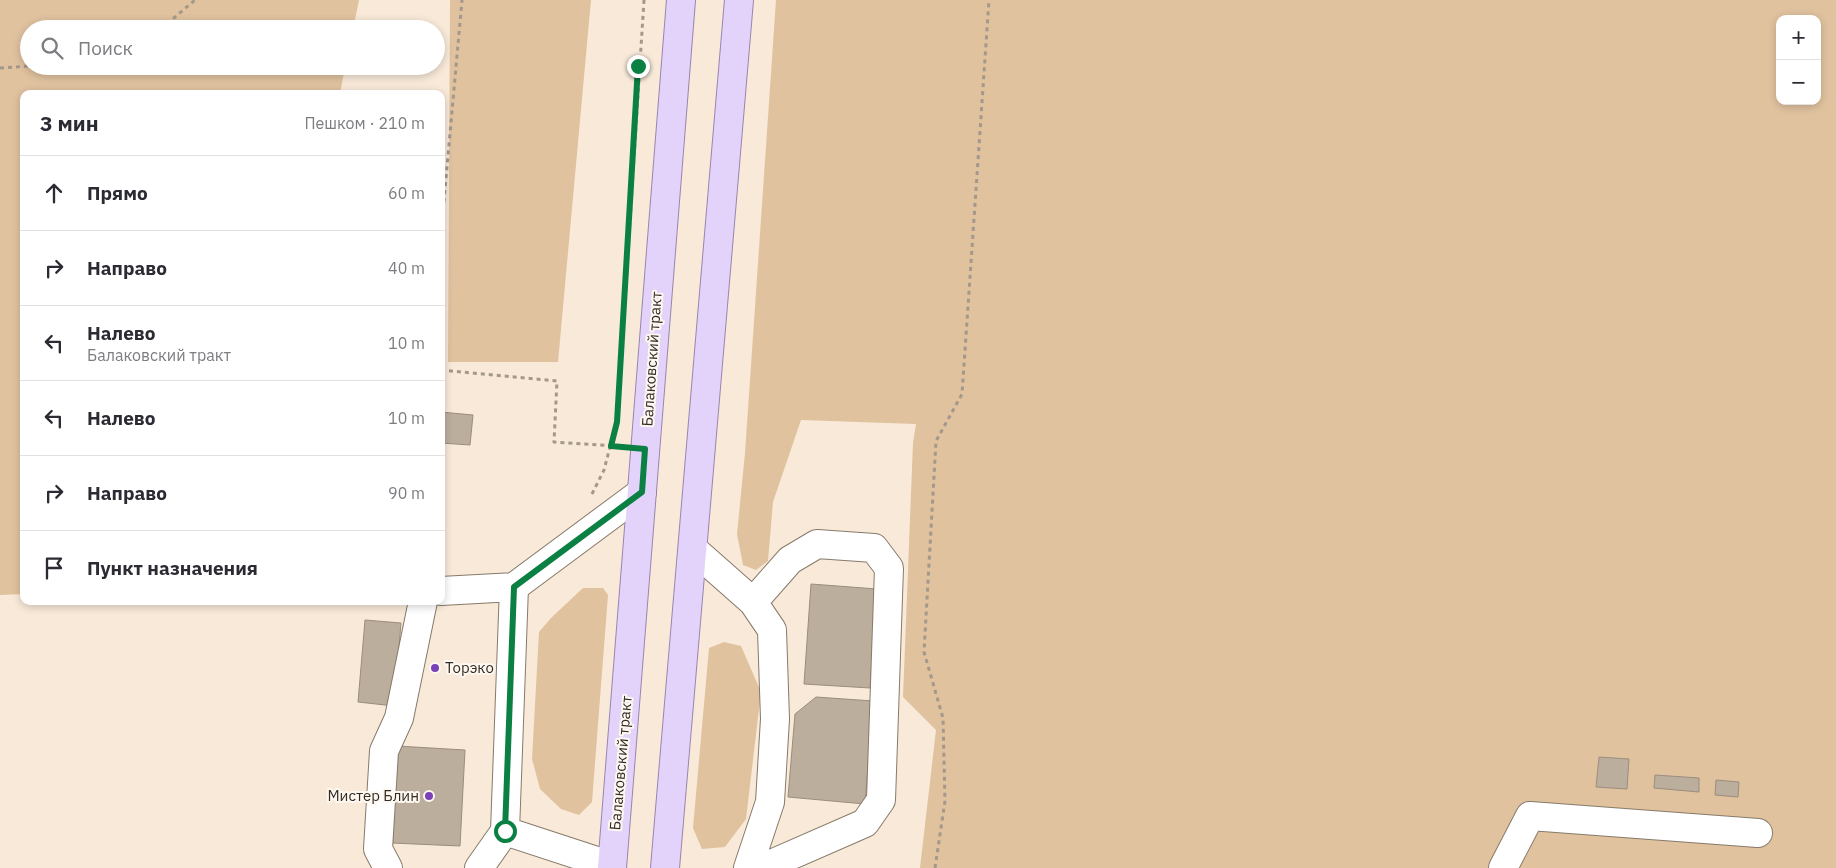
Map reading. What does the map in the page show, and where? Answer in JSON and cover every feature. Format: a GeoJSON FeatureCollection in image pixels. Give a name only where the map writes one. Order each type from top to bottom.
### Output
{"type":"FeatureCollection","features":[{"type":"Feature","properties":{"kind":"main road","name":"Балаковский тракт"},"geometry":{"type":"LineString","coordinates":[[612,867],[680,0]]}},
{"type":"Feature","properties":{"kind":"main road"},"geometry":{"type":"LineString","coordinates":[[665,868],[739,0]]}},
{"type":"Feature","properties":{"kind":"lane"},"geometry":{"type":"LineString","coordinates":[[445,591],[514,587],[642,492]]}},
{"type":"Feature","properties":{"kind":"lane"},"geometry":{"type":"LineString","coordinates":[[753,602],[790,560],[817,544],[874,548],[889,568],[882,800],[865,823],[762,868]]}},
{"type":"Feature","properties":{"kind":"lane"},"geometry":{"type":"LineString","coordinates":[[693,549],[753,602],[772,630],[775,719],[770,802],[748,868]]}},
{"type":"Feature","properties":{"kind":"lane"},"geometry":{"type":"LineString","coordinates":[[478,868],[505,831],[514,587]]}},
{"type":"Feature","properties":{"kind":"lane"},"geometry":{"type":"LineString","coordinates":[[388,868],[378,849],[384,751],[399,718],[422,605]]}},
{"type":"Feature","properties":{"kind":"lane"},"geometry":{"type":"LineString","coordinates":[[1503,868],[1530,816],[1758,833]]}},
{"type":"Feature","properties":{"kind":"lane"},"geometry":{"type":"LineString","coordinates":[[505,831],[612,867]]}},
{"type":"Feature","properties":{"kind":"path"},"geometry":{"type":"LineString","coordinates":[[172,20],[195,0]]}},
{"type":"Feature","properties":{"kind":"path"},"geometry":{"type":"LineString","coordinates":[[445,189],[462,0]]}},
{"type":"Feature","properties":{"kind":"path"},"geometry":{"type":"LineString","coordinates":[[590,496],[604,470],[617,422],[644,0]]}},
{"type":"Feature","properties":{"kind":"path"},"geometry":{"type":"LineString","coordinates":[[935,868],[945,801],[943,718],[924,652],[936,441],[962,394],[989,0]]}},
{"type":"Feature","properties":{"kind":"path"},"geometry":{"type":"LineString","coordinates":[[0,68],[20,67]]}},
{"type":"Feature","properties":{"kind":"path"},"geometry":{"type":"LineString","coordinates":[[445,370],[557,381],[554,442],[645,449]]}},
{"type":"Feature","properties":{"kind":"shaded area"},"geometry":{"type":"Polygon","coordinates":[[[0,0],[359,0],[355,20],[20,20],[20,75],[343,75],[341,90],[20,90],[20,594],[0,595],[0,0]]]}},
{"type":"Feature","properties":{"kind":"shaded area"},"geometry":{"type":"Polygon","coordinates":[[[450,0],[591,0],[558,362],[448,362],[450,0]]]}},
{"type":"Feature","properties":{"kind":"shaded area"},"geometry":{"type":"Polygon","coordinates":[[[776,0],[1836,0],[1836,868],[920,868],[936,730],[903,697],[913,443],[916,424],[801,420],[773,502],[768,561],[756,570],[743,565],[737,534],[745,453],[776,0]]]}},
{"type":"Feature","properties":{"kind":"shaded area"},"geometry":{"type":"Polygon","coordinates":[[[583,588],[603,588],[608,595],[592,802],[579,815],[561,809],[540,789],[532,759],[539,632],[583,588]]]}},
{"type":"Feature","properties":{"kind":"shaded area"},"geometry":{"type":"Polygon","coordinates":[[[724,642],[741,646],[761,692],[746,819],[725,847],[702,849],[693,828],[709,648],[724,642]]]}},
{"type":"Feature","properties":{"kind":"building"},"geometry":{"type":"Polygon","coordinates":[[[445,412],[473,415],[470,445],[445,443],[445,412]]]}},
{"type":"Feature","properties":{"kind":"building"},"geometry":{"type":"Polygon","coordinates":[[[811,584],[877,589],[870,688],[804,684],[811,584]]]}},
{"type":"Feature","properties":{"kind":"building"},"geometry":{"type":"Polygon","coordinates":[[[365,620],[401,623],[394,706],[358,702],[365,620]]]}},
{"type":"Feature","properties":{"kind":"building"},"geometry":{"type":"Polygon","coordinates":[[[816,697],[873,701],[865,804],[788,797],[795,714],[816,697]]]}},
{"type":"Feature","properties":{"kind":"building","name":"Мистер Блин"},"geometry":{"type":"Polygon","coordinates":[[[397,746],[465,750],[460,846],[392,843],[397,746]]]}},
{"type":"Feature","properties":{"kind":"building"},"geometry":{"type":"Polygon","coordinates":[[[1599,757],[1629,759],[1627,789],[1596,787],[1599,757]]]}},
{"type":"Feature","properties":{"kind":"building"},"geometry":{"type":"Polygon","coordinates":[[[1655,775],[1699,778],[1699,792],[1654,788],[1655,775]]]}},
{"type":"Feature","properties":{"kind":"building"},"geometry":{"type":"Polygon","coordinates":[[[1716,780],[1739,782],[1738,797],[1715,795],[1716,780]]]}},
{"type":"Feature","properties":{"kind":"place","name":"Торэко"},"geometry":{"type":"Point","coordinates":[435,668]}},
{"type":"Feature","properties":{"kind":"place","name":"Мистер Блин"},"geometry":{"type":"Point","coordinates":[429,796]}},
{"type":"Feature","properties":{"kind":"route"},"geometry":{"type":"LineString","coordinates":[[505,831],[514,587],[642,492],[645,449],[611,446],[617,422],[638,66]]}}]}
